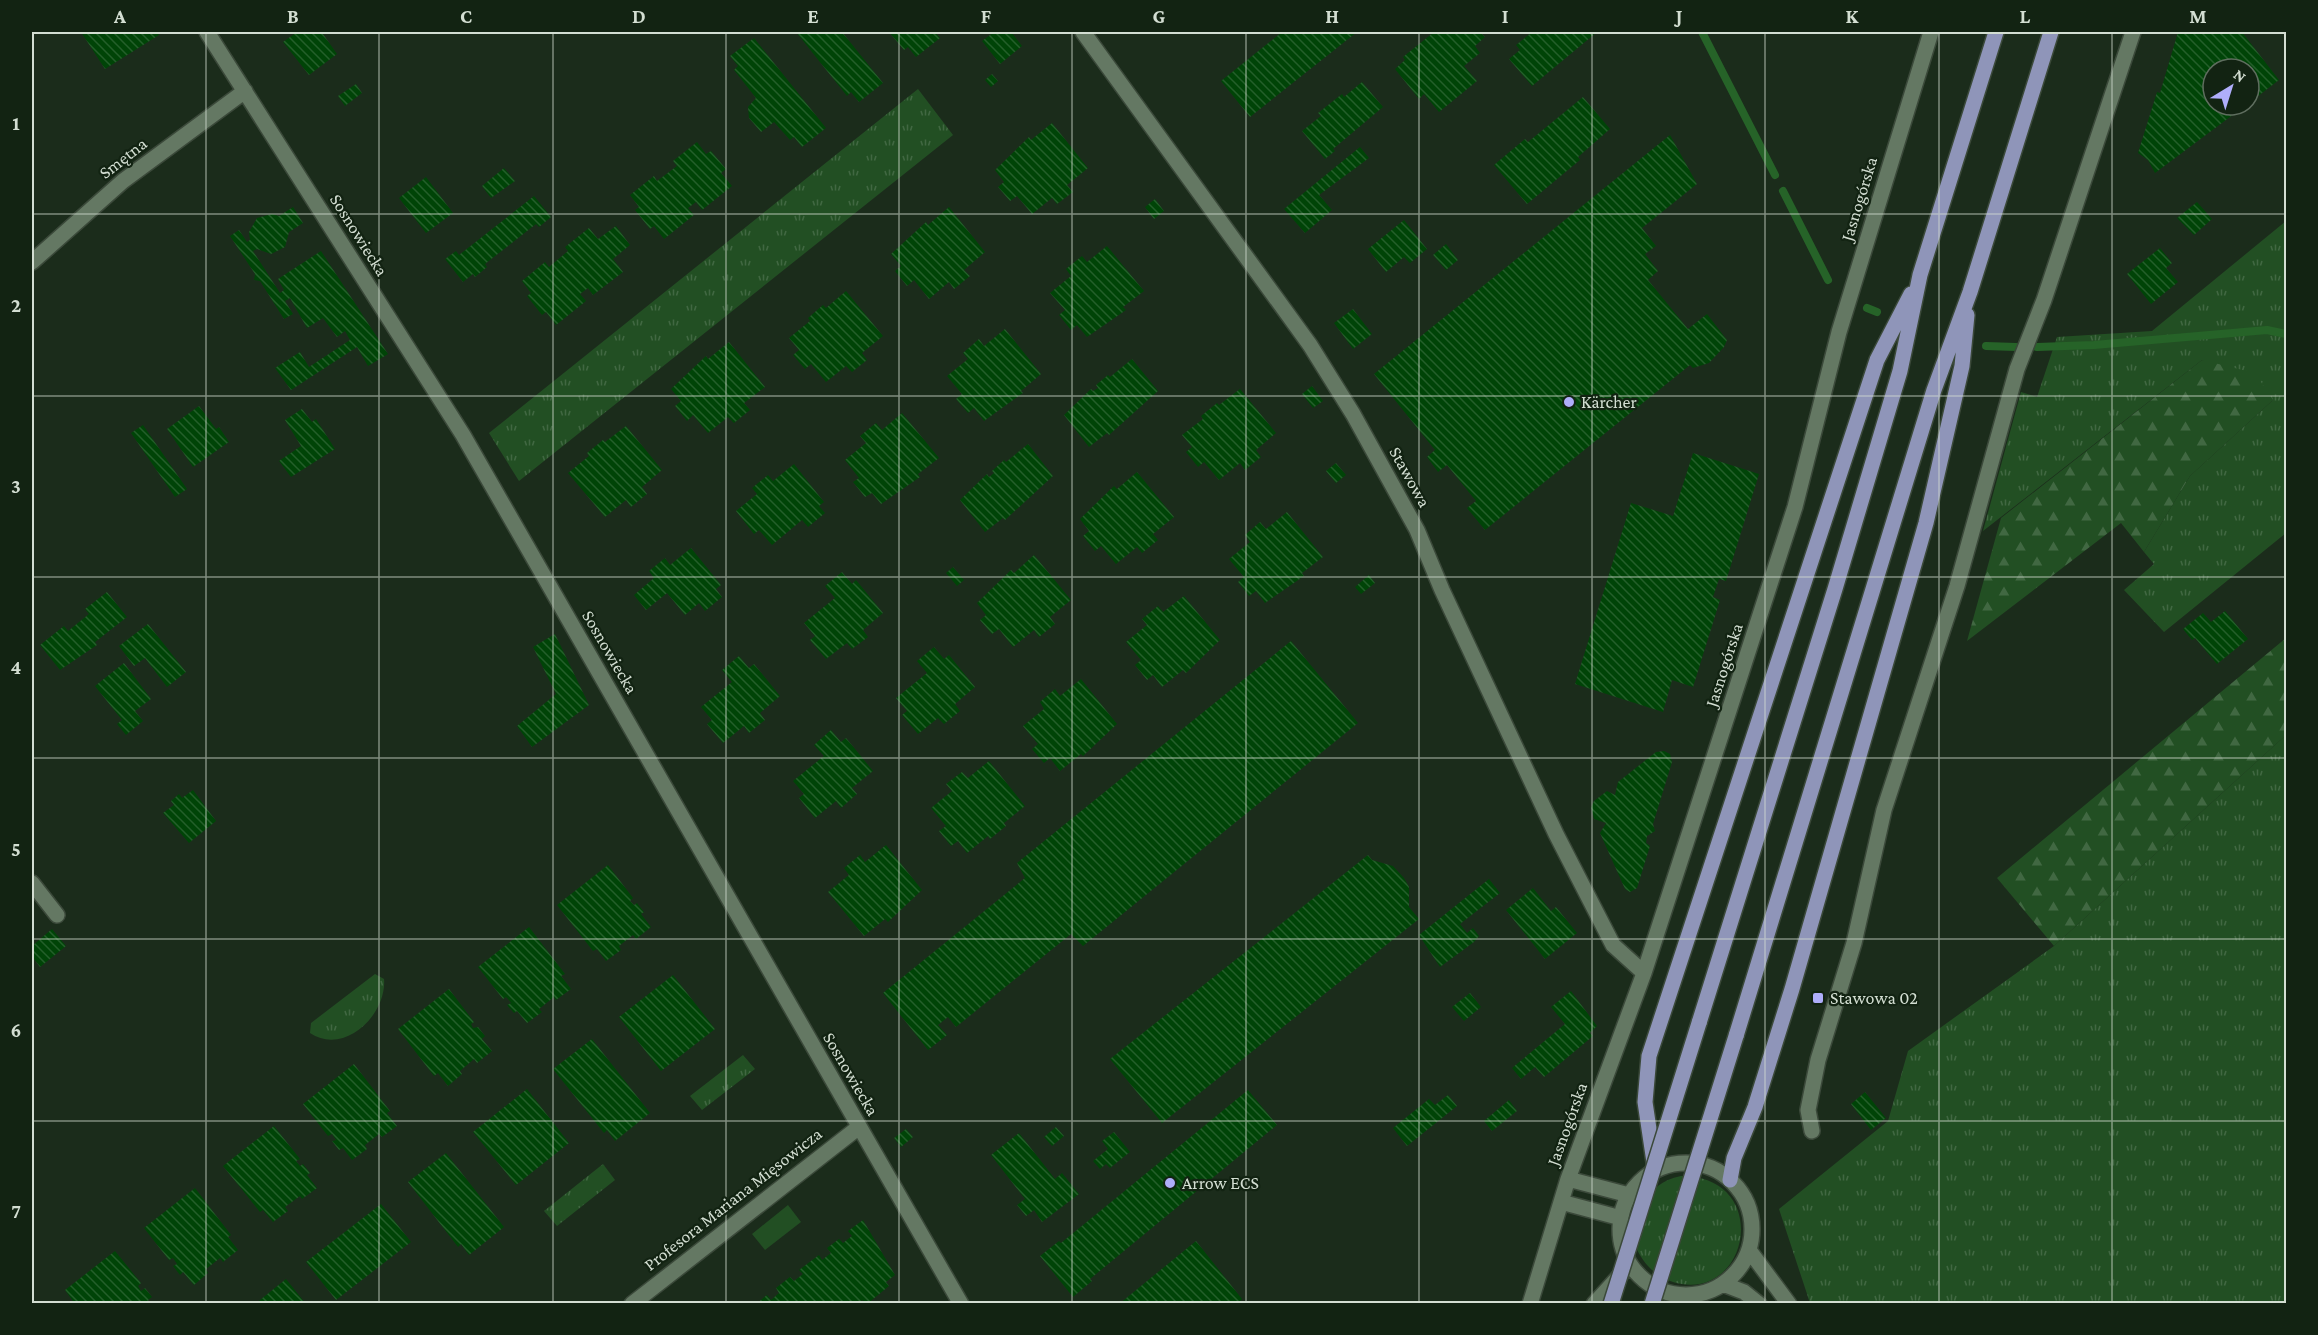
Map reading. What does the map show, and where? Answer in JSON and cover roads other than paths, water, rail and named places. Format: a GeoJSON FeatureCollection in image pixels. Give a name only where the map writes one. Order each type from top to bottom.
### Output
{"type":"FeatureCollection","features":[{"type":"Feature","properties":{"kind":"main road"},"geometry":{"type":"LineString","coordinates":[[1611,1304],[1839,577],[1899,371],[1920,275],[1996,32]]}},
{"type":"Feature","properties":{"kind":"main road"},"geometry":{"type":"LineString","coordinates":[[1652,1304],[1934,390],[1970,292],[2051,32]]}},
{"type":"Feature","properties":{"kind":"main road"},"geometry":{"type":"LineString","coordinates":[[1655,1170],[1645,1102],[1649,1056],[1877,360],[1920,275]]}},
{"type":"Feature","properties":{"kind":"main road"},"geometry":{"type":"LineString","coordinates":[[1730,1179],[1734,1158],[1755,1107],[1792,989],[1926,523],[1962,366],[1970,292]]}},
{"type":"Feature","properties":{"kind":"street","name":"Sosnowiecka"},"geometry":{"type":"LineString","coordinates":[[207,32],[464,435],[960,1304]]}},
{"type":"Feature","properties":{"kind":"street","name":"Stawowa"},"geometry":{"type":"LineString","coordinates":[[1083,32],[1298,328],[1353,414],[1417,530],[1442,590],[1556,834],[1613,945],[1644,974]]}},
{"type":"Feature","properties":{"kind":"street","name":"Jasnogórska"},"geometry":{"type":"LineString","coordinates":[[1530,1304],[1568,1179],[1644,974],[1795,507],[1839,332],[1931,32]]}},
{"type":"Feature","properties":{"kind":"street"},"geometry":{"type":"LineString","coordinates":[[1812,1131],[1808,1110],[1818,1060],[1854,943],[1884,810],[1957,586],[2018,369],[2044,300],[2133,32]]}},
{"type":"Feature","properties":{"kind":"street","name":"Smętna"},"geometry":{"type":"LineString","coordinates":[[32,262],[123,181],[245,91]]}},
{"type":"Feature","properties":{"kind":"street"},"geometry":{"type":"LineString","coordinates":[[32,882],[57,915]]}},
{"type":"Feature","properties":{"kind":"street","name":"Profesora Mariana Mięsowicza"},"geometry":{"type":"LineString","coordinates":[[632,1304],[859,1127]]}},
{"type":"Feature","properties":{"kind":"street"},"geometry":{"type":"LineString","coordinates":[[1694,1163],[1713,1169],[1730,1179],[1745,1198],[1752,1231],[1749,1250],[1740,1268],[1723,1284],[1689,1299],[1656,1288],[1641,1278],[1630,1264],[1621,1240],[1621,1218],[1629,1195],[1644,1178],[1655,1170],[1674,1164],[1694,1163]]}},
{"type":"Feature","properties":{"kind":"street"},"geometry":{"type":"LineString","coordinates":[[1568,1179],[1629,1195]]}},
{"type":"Feature","properties":{"kind":"street"},"geometry":{"type":"LineString","coordinates":[[1561,1202],[1621,1218]]}},
{"type":"Feature","properties":{"kind":"street"},"geometry":{"type":"LineString","coordinates":[[1749,1250],[1789,1304]]}},
{"type":"Feature","properties":{"kind":"street"},"geometry":{"type":"LineString","coordinates":[[1594,1304],[1630,1264]]}},
{"type":"Feature","properties":{"kind":"street"},"geometry":{"type":"LineString","coordinates":[[1723,1284],[1744,1292],[1759,1304]]}},
{"type":"Feature","properties":{"kind":"waterway"},"geometry":{"type":"LineString","coordinates":[[1702,32],[1775,175]]}},
{"type":"Feature","properties":{"kind":"waterway"},"geometry":{"type":"LineString","coordinates":[[1783,191],[1828,280]]}},
{"type":"Feature","properties":{"kind":"waterway"},"geometry":{"type":"LineString","coordinates":[[1867,308],[1877,312]]}},
{"type":"Feature","properties":{"kind":"waterway"},"geometry":{"type":"LineString","coordinates":[[2037,347],[2094,345],[2267,330],[2286,334]]}},
{"type":"Feature","properties":{"kind":"waterway"},"geometry":{"type":"LineString","coordinates":[[1986,346],[2016,347]]}},
{"type":"Feature","properties":{"kind":"place","name":"Kärcher"},"geometry":{"type":"Point","coordinates":[1569,402]}},
{"type":"Feature","properties":{"kind":"place","name":"Stawowa 02"},"geometry":{"type":"Point","coordinates":[1818,998]}},
{"type":"Feature","properties":{"kind":"place","name":"Arrow ECS"},"geometry":{"type":"Point","coordinates":[1170,1183]}}]}
